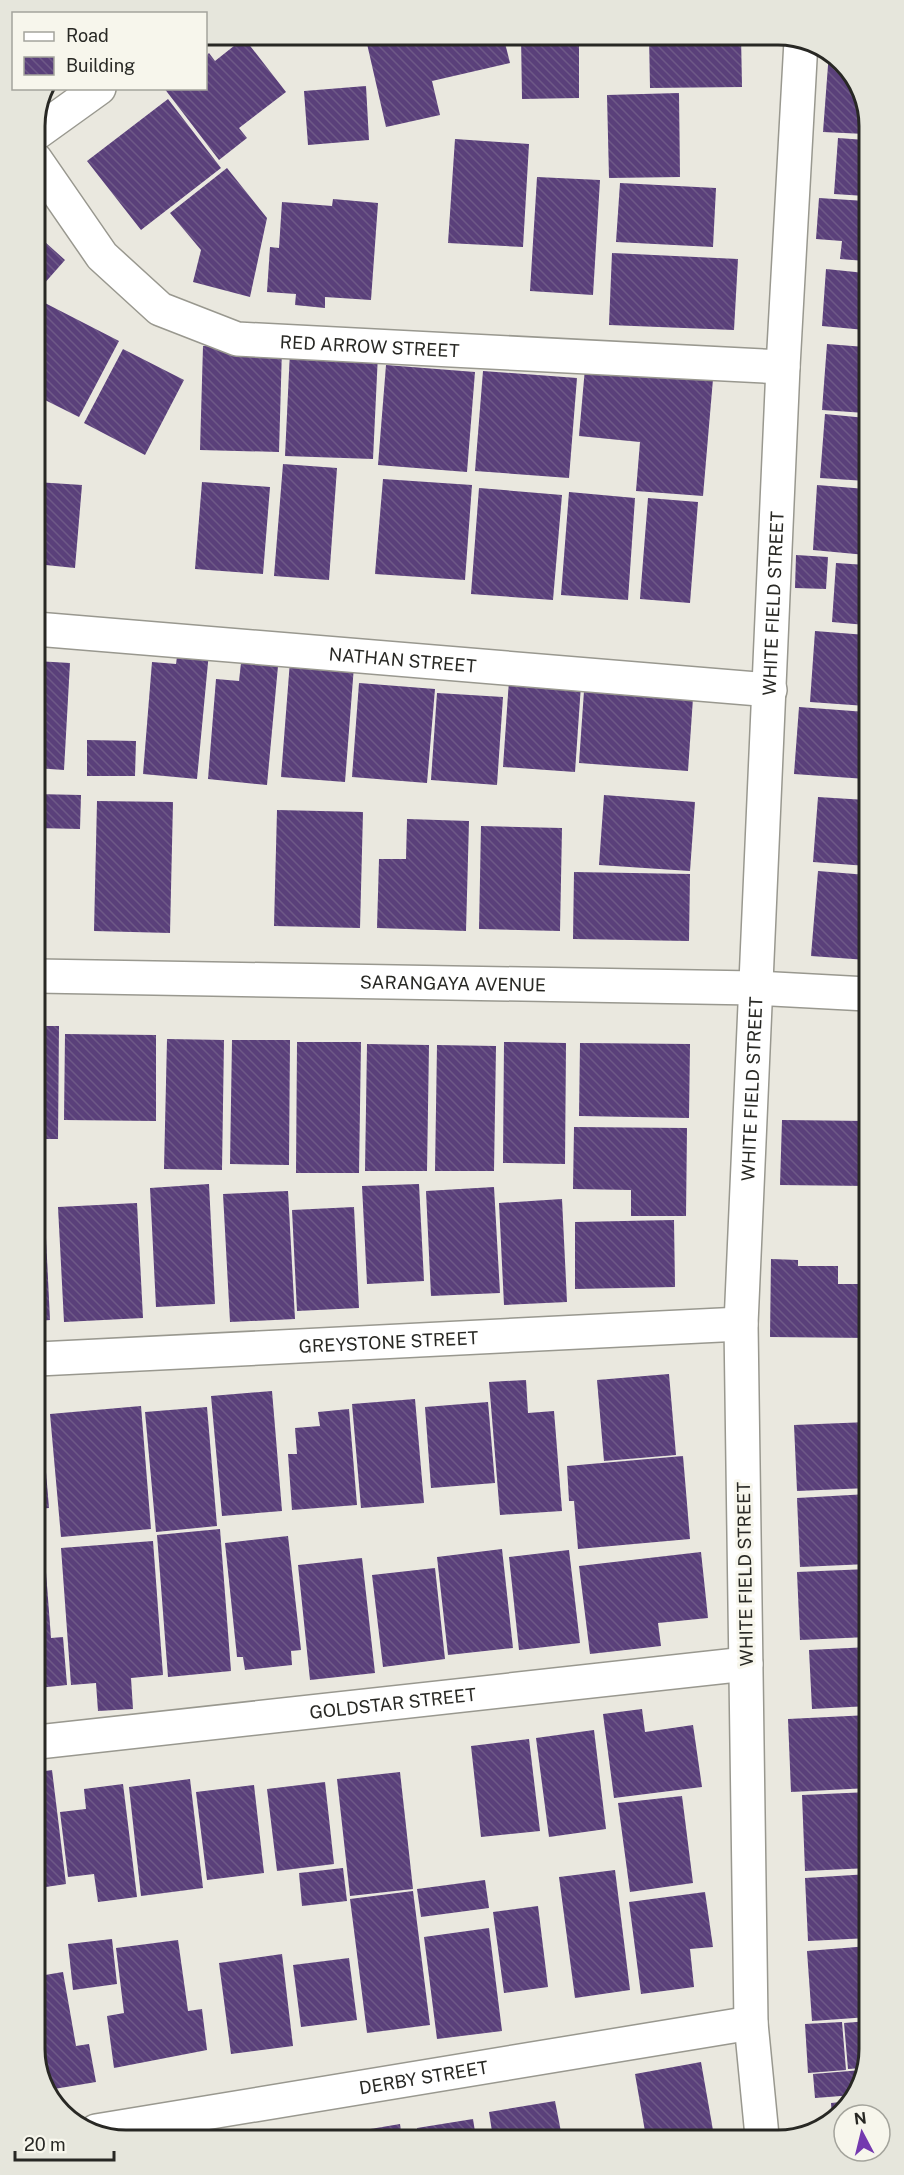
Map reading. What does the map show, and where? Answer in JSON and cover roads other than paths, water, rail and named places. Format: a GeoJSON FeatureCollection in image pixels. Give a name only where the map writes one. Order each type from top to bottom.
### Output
{"type":"FeatureCollection","features":[{"type":"Feature","properties":{"kind":"street","name":"WHITE FIELD STREET"},"geometry":{"type":"LineString","coordinates":[[761,2130],[751,2023],[741,1324],[783,367],[801,48]]}},
{"type":"Feature","properties":{"kind":"street"},"geometry":{"type":"LineString","coordinates":[[45,127],[96,90]]}},
{"type":"Feature","properties":{"kind":"street","name":"RED ARROW STREET"},"geometry":{"type":"LineString","coordinates":[[45,173],[102,256],[160,309],[237,339],[783,367]]}},
{"type":"Feature","properties":{"kind":"street","name":"NATHAN STREET"},"geometry":{"type":"LineString","coordinates":[[45,630],[770,690]]}},
{"type":"Feature","properties":{"kind":"street","name":"SARANGAYA AVENUE"},"geometry":{"type":"LineString","coordinates":[[45,976],[755,988],[859,994]]}},
{"type":"Feature","properties":{"kind":"street","name":"GREYSTONE STREET"},"geometry":{"type":"LineString","coordinates":[[45,1359],[741,1324]]}},
{"type":"Feature","properties":{"kind":"street","name":"GOLDSTAR STREET"},"geometry":{"type":"LineString","coordinates":[[45,1741],[746,1664]]}},
{"type":"Feature","properties":{"kind":"street","name":"DERBY STREET"},"geometry":{"type":"LineString","coordinates":[[112,2128],[751,2023]]}}]}
